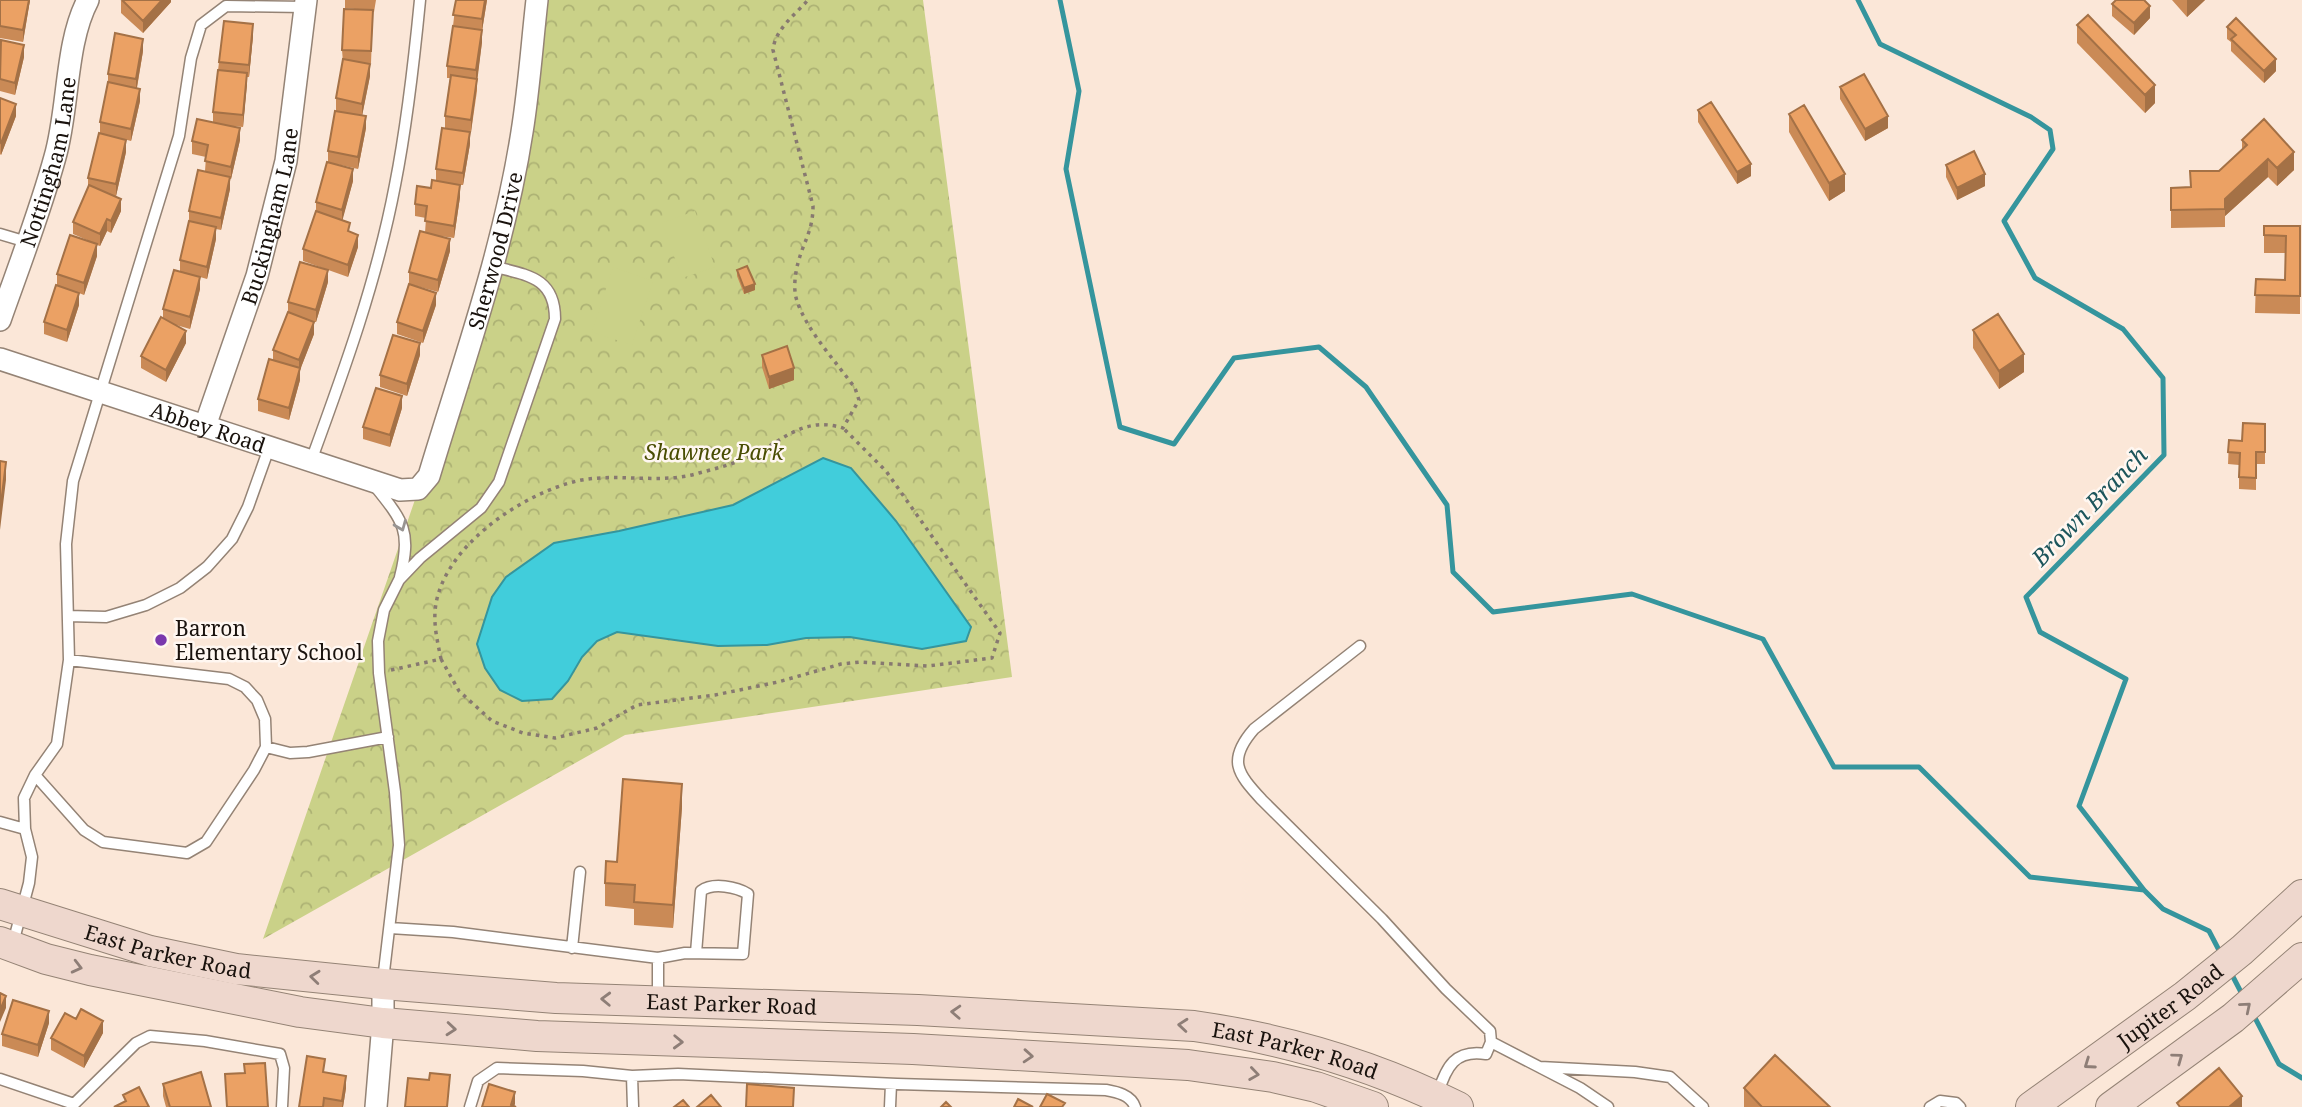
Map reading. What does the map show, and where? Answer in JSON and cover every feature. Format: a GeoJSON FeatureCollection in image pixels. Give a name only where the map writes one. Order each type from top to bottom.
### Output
{"type":"FeatureCollection","features":[{"type":"Feature","properties":{"kind":"main road","name":"Jupiter Road"},"geometry":{"type":"LineString","coordinates":[[2031,1107],[2185,996],[2265,930],[2302,895]]}},
{"type":"Feature","properties":{"kind":"main road","name":"East Parker Road"},"geometry":{"type":"LineString","coordinates":[[11,907],[150,951],[236,969],[383,984],[556,998],[918,1010],[1194,1026],[1232,1031],[1344,1060],[1442,1103]]}},
{"type":"Feature","properties":{"kind":"main road","name":"East Parker Road"},"geometry":{"type":"LineString","coordinates":[[6,944],[46,959],[102,972],[300,1012],[383,1023],[604,1040],[913,1049],[1188,1065],[1273,1077],[1316,1087],[1373,1107]]}},
{"type":"Feature","properties":{"kind":"main road"},"geometry":{"type":"LineString","coordinates":[[2115,1106],[2205,1039],[2293,965]]}},
{"type":"Feature","properties":{"kind":"street","name":"Nottingham Lane"},"geometry":{"type":"LineString","coordinates":[[0,320],[56,156],[73,47],[88,0]]}},
{"type":"Feature","properties":{"kind":"street","name":"Sherwood Drive"},"geometry":{"type":"LineString","coordinates":[[418,489],[429,476],[492,266],[522,132],[537,0]]}},
{"type":"Feature","properties":{"kind":"street","name":"Buckingham Lane"},"geometry":{"type":"LineString","coordinates":[[205,426],[257,276],[286,161],[306,3]]}},
{"type":"Feature","properties":{"kind":"street","name":"Abbey Road"},"geometry":{"type":"LineString","coordinates":[[0,359],[400,490],[418,489]]}},
{"type":"Feature","properties":{"kind":"street"},"geometry":{"type":"LineString","coordinates":[[376,1107],[383,1023],[383,984]]}},
{"type":"Feature","properties":{"kind":"lane"},"geometry":{"type":"LineString","coordinates":[[311,461],[353,345],[395,187],[412,84],[420,0]]}},
{"type":"Feature","properties":{"kind":"lane"},"geometry":{"type":"LineString","coordinates":[[6,944],[11,907],[29,883],[32,857],[25,829],[24,798],[34,775],[57,744],[69,660],[66,544],[73,481],[179,136],[191,58],[201,25],[226,6],[306,3]]}},
{"type":"Feature","properties":{"kind":"lane"},"geometry":{"type":"LineString","coordinates":[[0,234],[27,242]]}},
{"type":"Feature","properties":{"kind":"lane"},"geometry":{"type":"LineString","coordinates":[[399,580],[481,508],[499,482],[555,318],[555,302],[546,288],[533,276],[492,266]]}},
{"type":"Feature","properties":{"kind":"lane"},"geometry":{"type":"LineString","coordinates":[[68,616],[106,617],[146,605],[180,588],[207,568],[232,539],[248,507],[269,448]]}},
{"type":"Feature","properties":{"kind":"lane"},"geometry":{"type":"LineString","coordinates":[[370,480],[395,512],[406,534],[405,558],[399,580],[384,610],[378,642],[379,673],[399,845],[383,984]]}},
{"type":"Feature","properties":{"kind":"lane"},"geometry":{"type":"LineString","coordinates":[[1360,646],[1254,729],[1237,754],[1238,768],[1244,780],[1262,800],[1490,1031],[1491,1042],[1486,1054],[1461,1055],[1443,1074],[1442,1103]]}},
{"type":"Feature","properties":{"kind":"lane"},"geometry":{"type":"LineString","coordinates":[[34,775],[85,830],[103,842],[187,853],[206,842],[254,770],[265,747],[265,719],[257,700],[245,687],[229,679],[69,660]]}},
{"type":"Feature","properties":{"kind":"lane"},"geometry":{"type":"LineString","coordinates":[[265,747],[290,753],[308,752],[388,737]]}},
{"type":"Feature","properties":{"kind":"lane"},"geometry":{"type":"LineString","coordinates":[[0,822],[25,829]]}},
{"type":"Feature","properties":{"kind":"lane"},"geometry":{"type":"LineString","coordinates":[[572,948],[580,872]]}},
{"type":"Feature","properties":{"kind":"lane"},"geometry":{"type":"LineString","coordinates":[[390,928],[453,932],[658,958],[696,953],[743,954],[748,894],[739,888],[724,887],[706,887],[701,891],[696,953]]}},
{"type":"Feature","properties":{"kind":"lane"},"geometry":{"type":"LineString","coordinates":[[658,958],[659,1001]]}},
{"type":"Feature","properties":{"kind":"lane"},"geometry":{"type":"LineString","coordinates":[[0,1079],[73,1106],[136,1043],[150,1036],[205,1041],[280,1054],[284,1068],[282,1107]]}},
{"type":"Feature","properties":{"kind":"lane"},"geometry":{"type":"LineString","coordinates":[[1491,1042],[1580,1088],[1608,1107]]}},
{"type":"Feature","properties":{"kind":"lane"},"geometry":{"type":"LineString","coordinates":[[470,1107],[478,1081],[497,1068],[632,1076],[678,1074],[1106,1090],[1118,1092],[1133,1101],[1135,1107]]}},
{"type":"Feature","properties":{"kind":"lane"},"geometry":{"type":"LineString","coordinates":[[1540,1068],[1670,1077],[1703,1107]]}},
{"type":"Feature","properties":{"kind":"lane"},"geometry":{"type":"LineString","coordinates":[[632,1076],[633,1107]]}},
{"type":"Feature","properties":{"kind":"lane"},"geometry":{"type":"LineString","coordinates":[[890,1107],[891,1084]]}},
{"type":"Feature","properties":{"kind":"lane"},"geometry":{"type":"LineString","coordinates":[[1930,1107],[1940,1101],[1956,1103],[1960,1107]]}},
{"type":"Feature","properties":{"kind":"path"},"geometry":{"type":"LineString","coordinates":[[808,0],[779,31],[773,50],[813,206],[813,225],[798,264],[796,300],[808,322],[855,388],[859,400],[843,428]]}},
{"type":"Feature","properties":{"kind":"path"},"geometry":{"type":"LineString","coordinates":[[829,424],[843,428],[886,471],[1000,633],[992,658],[928,666],[860,662],[841,664],[715,695],[637,705],[597,728],[555,738],[523,733],[492,720],[458,691],[441,659],[435,610],[441,588],[467,547],[503,513],[523,502],[577,481],[690,476],[755,454],[792,431],[829,424]]}},
{"type":"Feature","properties":{"kind":"path"},"geometry":{"type":"LineString","coordinates":[[379,673],[441,659]]}},
{"type":"Feature","properties":{"kind":"green space","name":"Shawnee Park"},"geometry":{"type":"Polygon","coordinates":[[[538,0],[923,0],[1012,677],[625,735],[263,939],[518,202],[538,0]]]}},
{"type":"Feature","properties":{"kind":"green space"},"geometry":{"type":"Polygon","coordinates":[[[695,211],[715,267],[682,278],[662,223],[695,211]]]}},
{"type":"Feature","properties":{"kind":"green space"},"geometry":{"type":"Polygon","coordinates":[[[613,267],[653,281],[632,345],[592,332],[613,267]]]}},
{"type":"Feature","properties":{"kind":"water"},"geometry":{"type":"Polygon","coordinates":[[[823,458],[851,468],[896,521],[971,627],[966,641],[922,649],[850,637],[806,638],[767,645],[718,646],[617,632],[597,641],[552,699],[522,701],[500,690],[485,668],[477,644],[492,597],[506,577],[554,543],[733,505],[823,458]]]}},
{"type":"Feature","properties":{"kind":"building"},"geometry":{"type":"Polygon","coordinates":[[[0,0],[29,0],[23,30],[0,26],[0,0]]]}},
{"type":"Feature","properties":{"kind":"building"},"geometry":{"type":"Polygon","coordinates":[[[122,0],[162,0],[143,21],[122,0]]]}},
{"type":"Feature","properties":{"kind":"building"},"geometry":{"type":"Polygon","coordinates":[[[456,0],[485,0],[482,19],[453,15],[456,0]]]}},
{"type":"Feature","properties":{"kind":"building"},"geometry":{"type":"Polygon","coordinates":[[[2116,0],[2144,0],[2150,6],[2134,23],[2112,4],[2116,0]]]}},
{"type":"Feature","properties":{"kind":"building"},"geometry":{"type":"Polygon","coordinates":[[[344,9],[373,10],[371,51],[342,50],[344,9]]]}},
{"type":"Feature","properties":{"kind":"building"},"geometry":{"type":"Polygon","coordinates":[[[2088,15],[2155,85],[2145,95],[2077,25],[2088,15]]]}},
{"type":"Feature","properties":{"kind":"building"},"geometry":{"type":"Polygon","coordinates":[[[2236,18],[2276,59],[2264,71],[2231,39],[2236,35],[2227,27],[2236,18]]]}},
{"type":"Feature","properties":{"kind":"building"},"geometry":{"type":"Polygon","coordinates":[[[224,21],[253,24],[249,65],[219,62],[224,21]]]}},
{"type":"Feature","properties":{"kind":"building"},"geometry":{"type":"Polygon","coordinates":[[[453,26],[482,30],[476,70],[447,66],[453,26]]]}},
{"type":"Feature","properties":{"kind":"building"},"geometry":{"type":"Polygon","coordinates":[[[115,33],[143,39],[136,79],[108,74],[115,33]]]}},
{"type":"Feature","properties":{"kind":"building"},"geometry":{"type":"Polygon","coordinates":[[[1,40],[24,45],[15,83],[0,79],[1,40]]]}},
{"type":"Feature","properties":{"kind":"building"},"geometry":{"type":"Polygon","coordinates":[[[343,59],[370,64],[362,104],[336,98],[343,59]]]}},
{"type":"Feature","properties":{"kind":"building"},"geometry":{"type":"Polygon","coordinates":[[[218,70],[247,73],[243,115],[213,112],[218,70]]]}},
{"type":"Feature","properties":{"kind":"building"},"geometry":{"type":"Polygon","coordinates":[[[1864,74],[1888,116],[1865,129],[1840,87],[1864,74]]]}},
{"type":"Feature","properties":{"kind":"building"},"geometry":{"type":"Polygon","coordinates":[[[451,75],[477,79],[471,120],[445,116],[451,75]]]}},
{"type":"Feature","properties":{"kind":"building"},"geometry":{"type":"Polygon","coordinates":[[[108,82],[140,89],[131,129],[100,122],[108,82]]]}},
{"type":"Feature","properties":{"kind":"building"},"geometry":{"type":"Polygon","coordinates":[[[0,98],[16,104],[1,143],[0,142],[0,98]]]}},
{"type":"Feature","properties":{"kind":"building"},"geometry":{"type":"Polygon","coordinates":[[[1711,102],[1751,164],[1737,172],[1698,110],[1711,102]]]}},
{"type":"Feature","properties":{"kind":"building"},"geometry":{"type":"Polygon","coordinates":[[[1804,105],[1845,174],[1829,183],[1789,114],[1804,105]]]}},
{"type":"Feature","properties":{"kind":"building"},"geometry":{"type":"Polygon","coordinates":[[[335,111],[366,116],[358,157],[328,151],[335,111]]]}},
{"type":"Feature","properties":{"kind":"building"},"geometry":{"type":"Polygon","coordinates":[[[197,119],[240,128],[231,167],[205,161],[208,145],[192,141],[197,119]]]}},
{"type":"Feature","properties":{"kind":"building"},"geometry":{"type":"Polygon","coordinates":[[[2264,119],[2294,152],[2277,168],[2268,159],[2225,199],[2225,209],[2171,210],[2171,188],[2191,187],[2190,171],[2219,171],[2247,145],[2242,140],[2264,119]]]}},
{"type":"Feature","properties":{"kind":"building"},"geometry":{"type":"Polygon","coordinates":[[[442,128],[470,132],[463,173],[436,169],[442,128]]]}},
{"type":"Feature","properties":{"kind":"building"},"geometry":{"type":"Polygon","coordinates":[[[99,133],[126,140],[116,184],[88,178],[99,133]]]}},
{"type":"Feature","properties":{"kind":"building"},"geometry":{"type":"Polygon","coordinates":[[[1974,151],[1985,174],[1957,188],[1946,165],[1974,151]]]}},
{"type":"Feature","properties":{"kind":"building"},"geometry":{"type":"Polygon","coordinates":[[[327,162],[353,169],[342,210],[316,202],[327,162]]]}},
{"type":"Feature","properties":{"kind":"building"},"geometry":{"type":"Polygon","coordinates":[[[198,170],[230,177],[221,218],[189,211],[198,170]]]}},
{"type":"Feature","properties":{"kind":"building"},"geometry":{"type":"Polygon","coordinates":[[[432,180],[460,185],[454,226],[425,221],[427,206],[415,204],[417,186],[431,188],[432,180]]]}},
{"type":"Feature","properties":{"kind":"building"},"geometry":{"type":"Polygon","coordinates":[[[89,185],[121,199],[111,221],[107,219],[100,234],[73,222],[89,185]]]}},
{"type":"Feature","properties":{"kind":"building"},"geometry":{"type":"Polygon","coordinates":[[[316,211],[350,223],[348,231],[358,235],[348,265],[303,249],[316,211]]]}},
{"type":"Feature","properties":{"kind":"building"},"geometry":{"type":"Polygon","coordinates":[[[189,221],[216,227],[207,267],[180,260],[189,221]]]}},
{"type":"Feature","properties":{"kind":"building"},"geometry":{"type":"Polygon","coordinates":[[[2264,226],[2300,226],[2300,296],[2255,295],[2256,279],[2285,280],[2286,236],[2264,235],[2264,226]]]}},
{"type":"Feature","properties":{"kind":"building"},"geometry":{"type":"Polygon","coordinates":[[[420,231],[450,239],[438,280],[409,272],[420,231]]]}},
{"type":"Feature","properties":{"kind":"building"},"geometry":{"type":"Polygon","coordinates":[[[70,235],[97,244],[84,283],[57,274],[70,235]]]}},
{"type":"Feature","properties":{"kind":"building"},"geometry":{"type":"Polygon","coordinates":[[[300,262],[328,270],[316,310],[288,302],[300,262]]]}},
{"type":"Feature","properties":{"kind":"building"},"geometry":{"type":"Polygon","coordinates":[[[747,266],[755,284],[744,288],[737,270],[747,266]]]}},
{"type":"Feature","properties":{"kind":"building"},"geometry":{"type":"Polygon","coordinates":[[[174,270],[200,277],[190,317],[163,309],[174,270]]]}},
{"type":"Feature","properties":{"kind":"building"},"geometry":{"type":"Polygon","coordinates":[[[409,284],[436,293],[423,331],[397,322],[409,284]]]}},
{"type":"Feature","properties":{"kind":"building"},"geometry":{"type":"Polygon","coordinates":[[[56,285],[79,293],[67,330],[44,322],[56,285]]]}},
{"type":"Feature","properties":{"kind":"building"},"geometry":{"type":"Polygon","coordinates":[[[288,312],[314,322],[299,360],[273,350],[288,312]]]}},
{"type":"Feature","properties":{"kind":"building"},"geometry":{"type":"Polygon","coordinates":[[[1998,314],[2024,354],[1999,371],[1973,330],[1998,314]]]}},
{"type":"Feature","properties":{"kind":"building"},"geometry":{"type":"Polygon","coordinates":[[[161,317],[186,331],[166,370],[141,356],[161,317]]]}},
{"type":"Feature","properties":{"kind":"building"},"geometry":{"type":"Polygon","coordinates":[[[393,335],[420,343],[407,384],[380,375],[393,335]]]}},
{"type":"Feature","properties":{"kind":"building"},"geometry":{"type":"Polygon","coordinates":[[[787,346],[794,368],[769,377],[762,355],[787,346]]]}},
{"type":"Feature","properties":{"kind":"building"},"geometry":{"type":"Polygon","coordinates":[[[269,359],[300,368],[289,408],[258,399],[269,359]]]}},
{"type":"Feature","properties":{"kind":"building"},"geometry":{"type":"Polygon","coordinates":[[[376,388],[402,396],[390,435],[363,427],[376,388]]]}},
{"type":"Feature","properties":{"kind":"building"},"geometry":{"type":"Polygon","coordinates":[[[2243,423],[2265,424],[2265,452],[2256,452],[2256,478],[2239,477],[2240,453],[2228,452],[2229,440],[2242,441],[2243,423]]]}},
{"type":"Feature","properties":{"kind":"building"},"geometry":{"type":"Polygon","coordinates":[[[0,461],[6,462],[0,512],[0,461]]]}},
{"type":"Feature","properties":{"kind":"building"},"geometry":{"type":"Polygon","coordinates":[[[623,779],[682,784],[673,905],[634,902],[635,885],[605,883],[606,861],[617,862],[623,779]]]}},
{"type":"Feature","properties":{"kind":"building"},"geometry":{"type":"Polygon","coordinates":[[[0,993],[6,996],[0,1010],[0,993]]]}},
{"type":"Feature","properties":{"kind":"building"},"geometry":{"type":"Polygon","coordinates":[[[13,1000],[49,1011],[38,1045],[2,1034],[13,1000]]]}},
{"type":"Feature","properties":{"kind":"building"},"geometry":{"type":"Polygon","coordinates":[[[81,1009],[103,1021],[84,1056],[51,1038],[65,1013],[76,1019],[81,1009]]]}},
{"type":"Feature","properties":{"kind":"building"},"geometry":{"type":"Polygon","coordinates":[[[1775,1055],[1830,1107],[1762,1107],[1744,1088],[1775,1055]]]}},
{"type":"Feature","properties":{"kind":"building"},"geometry":{"type":"Polygon","coordinates":[[[307,1056],[325,1059],[323,1072],[346,1076],[342,1101],[324,1098],[323,1107],[299,1107],[307,1056]]]}},
{"type":"Feature","properties":{"kind":"building"},"geometry":{"type":"Polygon","coordinates":[[[265,1063],[268,1107],[227,1107],[225,1074],[245,1073],[244,1064],[265,1063]]]}},
{"type":"Feature","properties":{"kind":"building"},"geometry":{"type":"Polygon","coordinates":[[[2219,1068],[2242,1096],[2229,1107],[2180,1107],[2177,1103],[2219,1068]]]}},
{"type":"Feature","properties":{"kind":"building"},"geometry":{"type":"Polygon","coordinates":[[[201,1072],[211,1107],[170,1107],[163,1084],[201,1072]]]}},
{"type":"Feature","properties":{"kind":"building"},"geometry":{"type":"Polygon","coordinates":[[[430,1073],[450,1075],[447,1107],[405,1107],[408,1078],[429,1080],[430,1073]]]}},
{"type":"Feature","properties":{"kind":"building"},"geometry":{"type":"Polygon","coordinates":[[[489,1084],[515,1092],[511,1105],[516,1107],[482,1107],[489,1084]]]}},
{"type":"Feature","properties":{"kind":"building"},"geometry":{"type":"Polygon","coordinates":[[[747,1084],[794,1088],[793,1107],[746,1107],[747,1084]]]}},
{"type":"Feature","properties":{"kind":"building"},"geometry":{"type":"Polygon","coordinates":[[[139,1087],[149,1107],[114,1107],[126,1101],[123,1095],[139,1087]]]}},
{"type":"Feature","properties":{"kind":"building"},"geometry":{"type":"Polygon","coordinates":[[[1047,1094],[1065,1103],[1062,1107],[1040,1107],[1047,1094]]]}},
{"type":"Feature","properties":{"kind":"building"},"geometry":{"type":"Polygon","coordinates":[[[711,1095],[721,1107],[697,1107],[711,1095]]]}},
{"type":"Feature","properties":{"kind":"building"},"geometry":{"type":"Polygon","coordinates":[[[1018,1099],[1033,1107],[1014,1107],[1018,1099]]]}},
{"type":"Feature","properties":{"kind":"building"},"geometry":{"type":"Polygon","coordinates":[[[683,1100],[689,1107],[674,1107],[683,1100]]]}},
{"type":"Feature","properties":{"kind":"waterway"},"geometry":{"type":"LineString","coordinates":[[1060,0],[1079,91],[1066,169],[1120,427],[1174,444],[1234,358],[1319,347],[1366,387],[1447,505],[1453,572],[1493,612],[1632,594],[1763,639],[1834,767],[1919,767],[2030,877],[2144,890]]}},
{"type":"Feature","properties":{"kind":"waterway","name":"Brown Branch"},"geometry":{"type":"LineString","coordinates":[[1858,0],[1880,44],[2031,117],[2050,130],[2053,149],[2004,221],[2035,278],[2123,329],[2163,378],[2164,455],[2026,597],[2040,632],[2126,679],[2079,806],[2144,890],[2163,909],[2209,931],[2222,956]]}},
{"type":"Feature","properties":{"kind":"waterway","name":"Brown Branch"},"geometry":{"type":"LineString","coordinates":[[2230,971],[2243,996]]}},
{"type":"Feature","properties":{"kind":"waterway","name":"Brown Branch"},"geometry":{"type":"LineString","coordinates":[[2253,1014],[2279,1064],[2302,1078]]}},
{"type":"Feature","properties":{"kind":"place","name":"Barron Elementary School"},"geometry":{"type":"Point","coordinates":[161,640]}}]}
